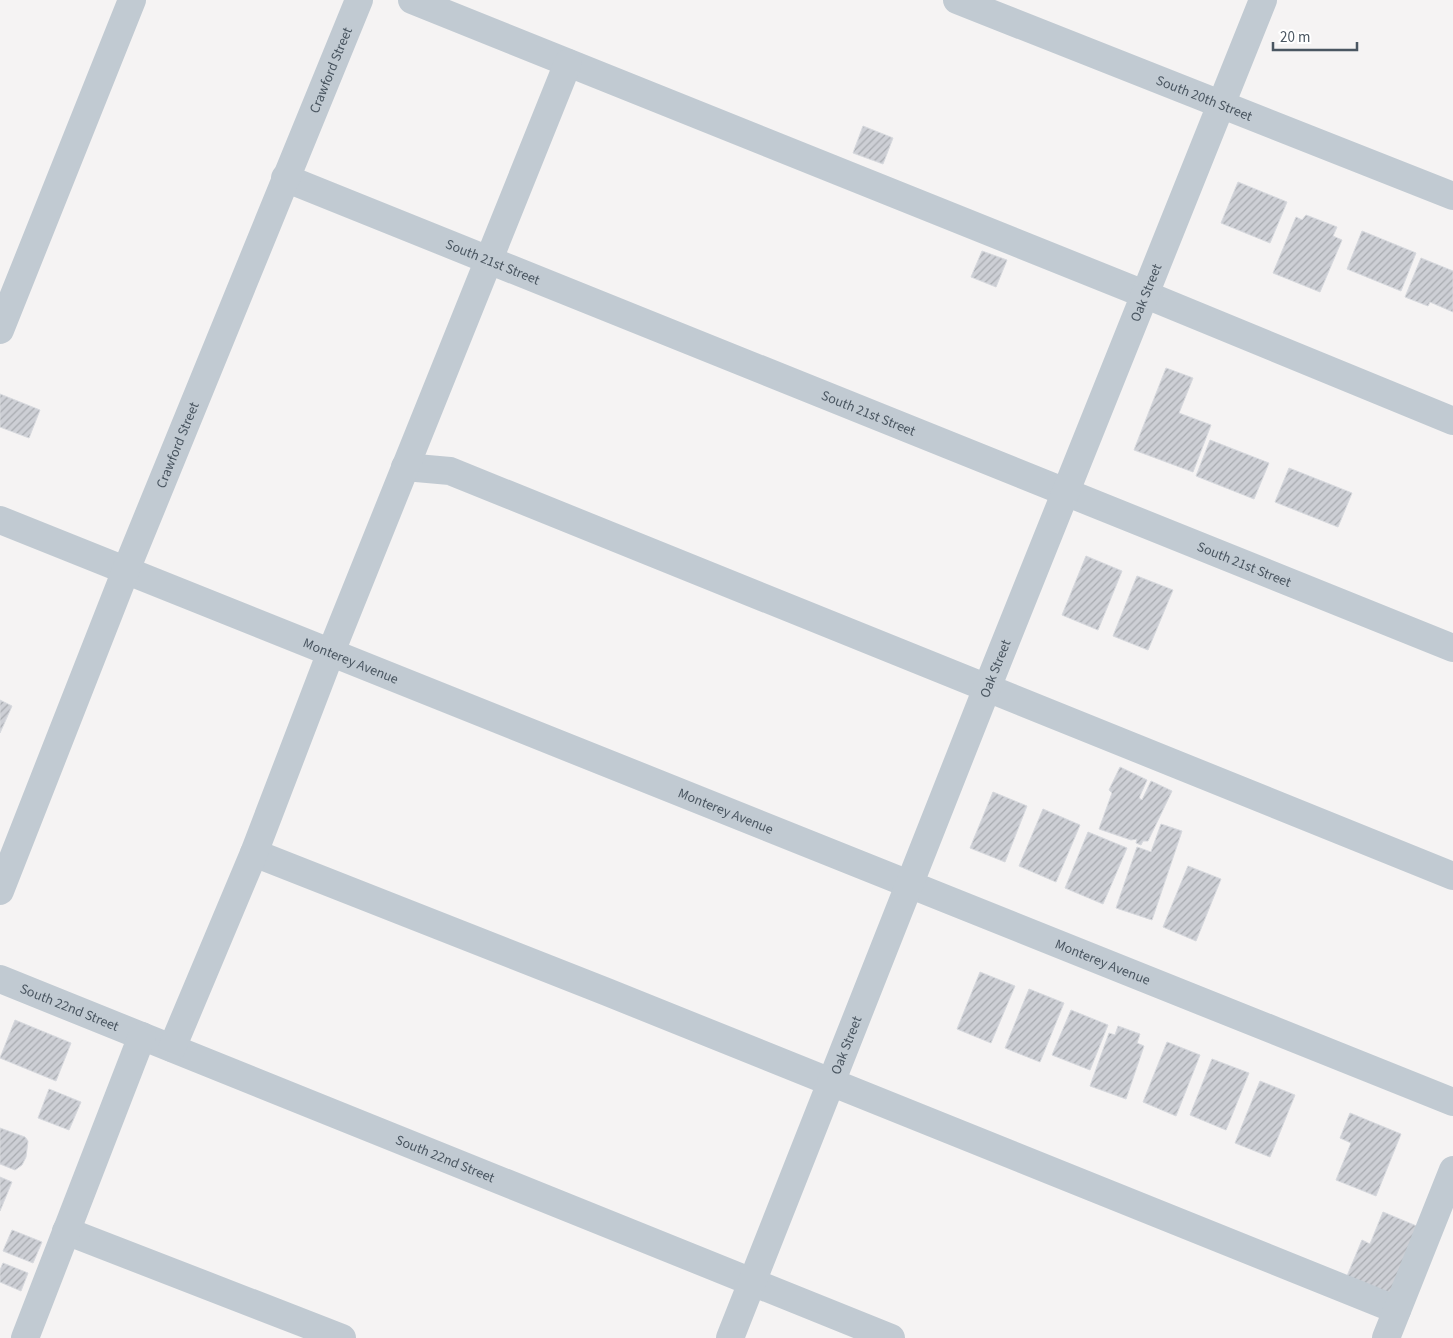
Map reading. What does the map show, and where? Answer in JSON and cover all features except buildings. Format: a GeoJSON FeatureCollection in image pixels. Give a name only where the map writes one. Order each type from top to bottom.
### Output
{"type":"FeatureCollection","features":[{"type":"Feature","properties":{"kind":"street"},"geometry":{"type":"LineString","coordinates":[[0,330],[132,0]]}},
{"type":"Feature","properties":{"kind":"street","name":"Crawford Street"},"geometry":{"type":"LineString","coordinates":[[0,891],[126,570],[359,0]]}},
{"type":"Feature","properties":{"kind":"street"},"geometry":{"type":"LineString","coordinates":[[412,0],[1453,420]]}},
{"type":"Feature","properties":{"kind":"street","name":"South 20th Street"},"geometry":{"type":"LineString","coordinates":[[957,0],[1453,196]]}},
{"type":"Feature","properties":{"kind":"street","name":"Oak Street"},"geometry":{"type":"LineString","coordinates":[[730,1338],[911,883],[986,688],[1066,494],[1144,294],[1263,0]]}},
{"type":"Feature","properties":{"kind":"street"},"geometry":{"type":"LineString","coordinates":[[172,1048],[254,853],[331,652],[568,63]]}},
{"type":"Feature","properties":{"kind":"street","name":"South 21st Street"},"geometry":{"type":"LineString","coordinates":[[285,178],[1066,494],[1453,648]]}},
{"type":"Feature","properties":{"kind":"street"},"geometry":{"type":"LineString","coordinates":[[405,467],[450,471],[1453,876]]}},
{"type":"Feature","properties":{"kind":"street","name":"Monterey Avenue"},"geometry":{"type":"LineString","coordinates":[[0,520],[911,883],[1453,1102]]}},
{"type":"Feature","properties":{"kind":"street"},"geometry":{"type":"LineString","coordinates":[[254,853],[1397,1310]]}},
{"type":"Feature","properties":{"kind":"street","name":"South 22nd Street"},"geometry":{"type":"LineString","coordinates":[[0,979],[891,1338]]}},
{"type":"Feature","properties":{"kind":"street"},"geometry":{"type":"LineString","coordinates":[[25,1338],[142,1036]]}},
{"type":"Feature","properties":{"kind":"street"},"geometry":{"type":"LineString","coordinates":[[1386,1338],[1453,1170]]}},
{"type":"Feature","properties":{"kind":"street"},"geometry":{"type":"LineString","coordinates":[[66,1231],[342,1338]]}}]}
